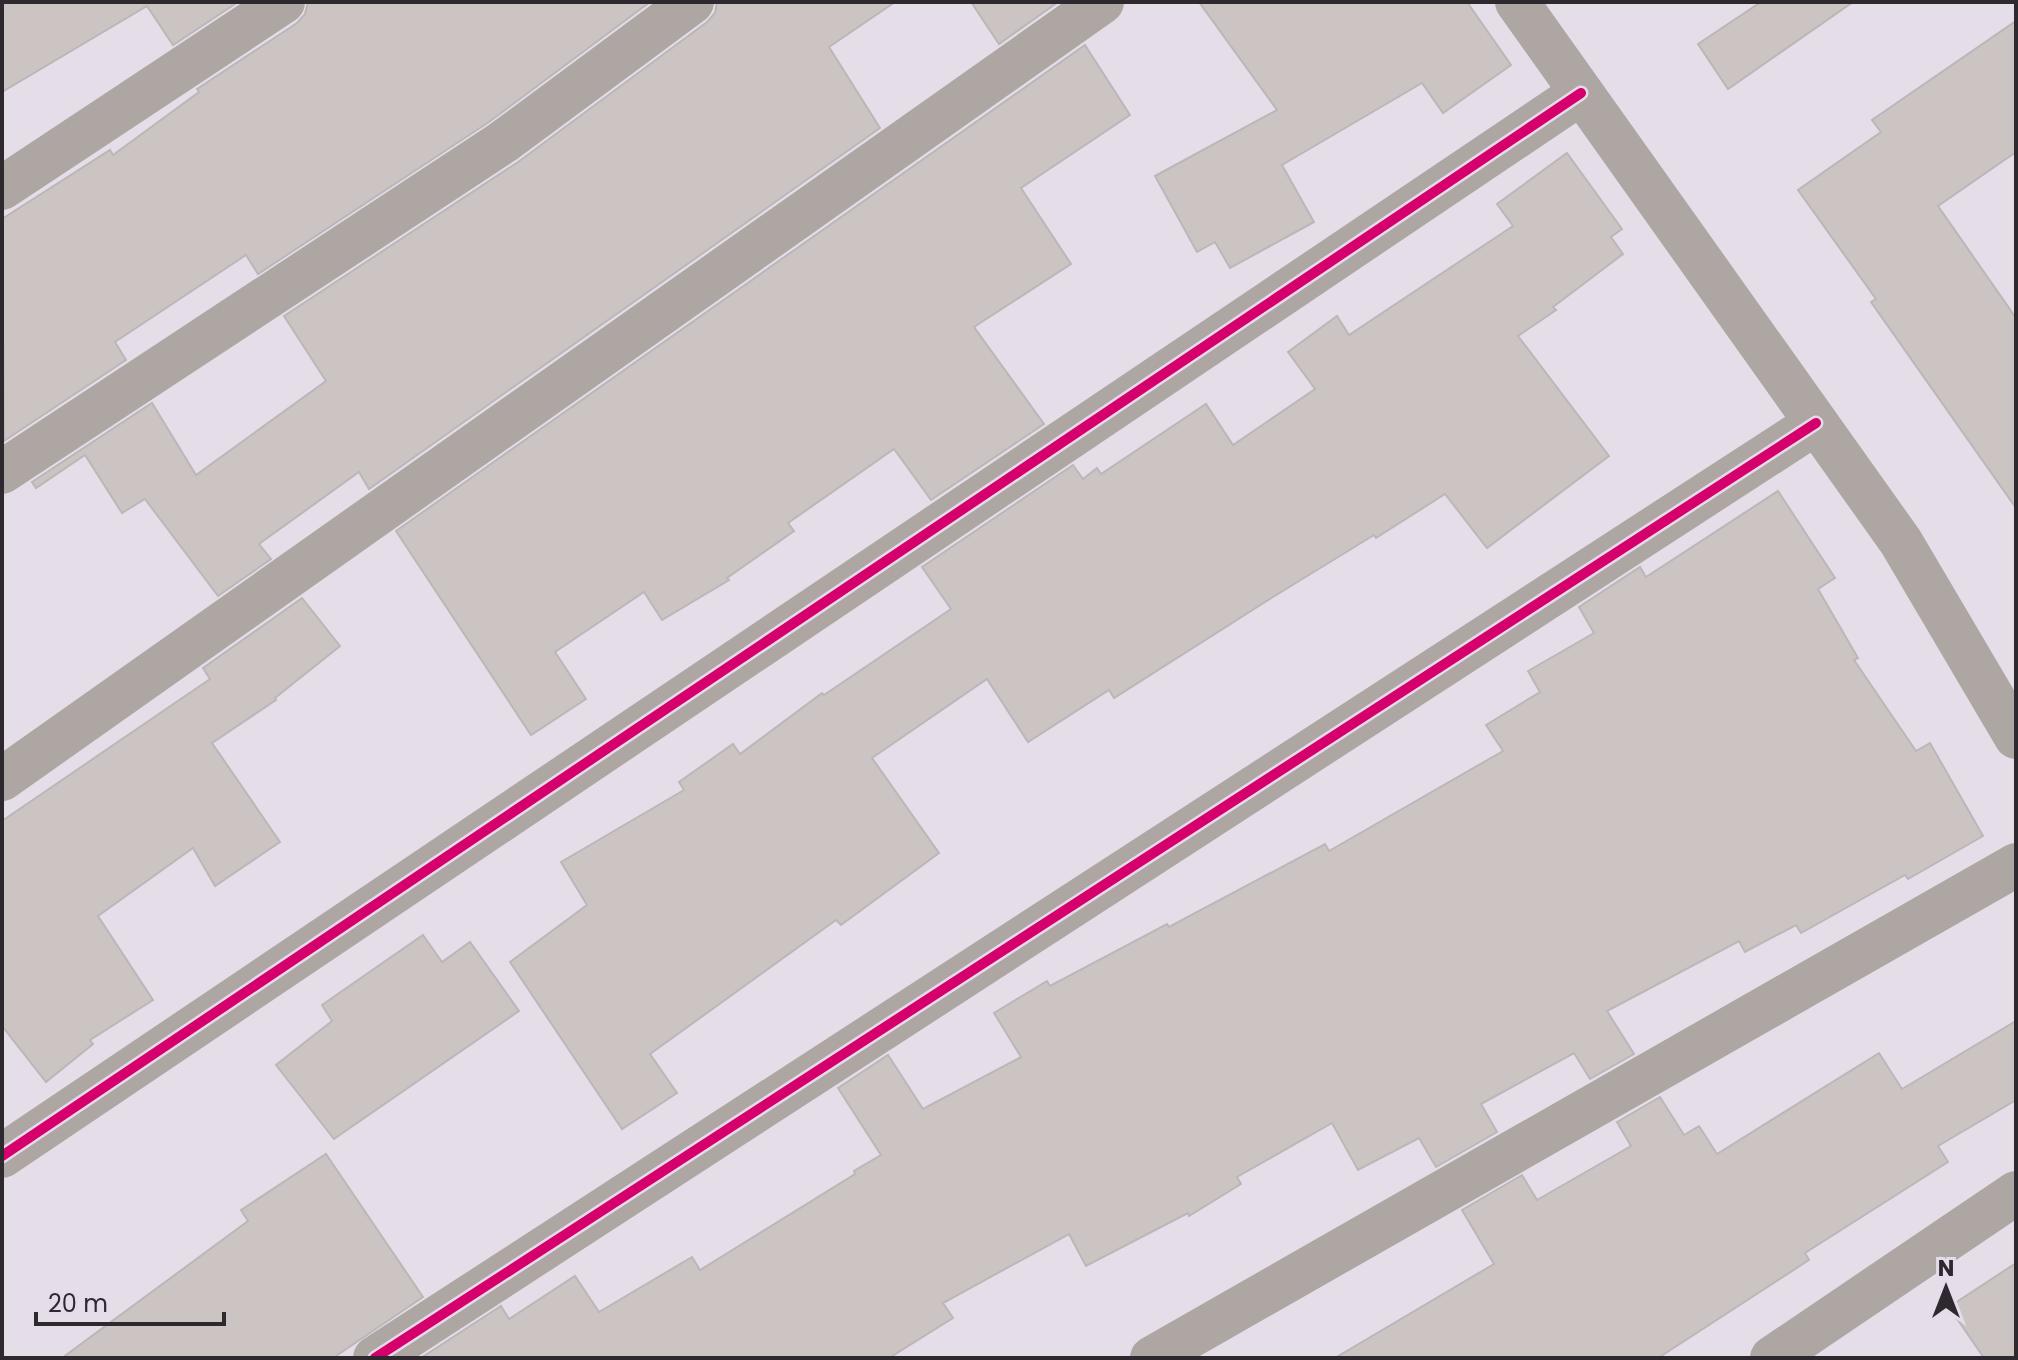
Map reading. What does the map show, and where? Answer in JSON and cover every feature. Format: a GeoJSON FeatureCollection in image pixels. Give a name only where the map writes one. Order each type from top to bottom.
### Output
{"type":"FeatureCollection","features":[{"type":"Feature","properties":{"kind":"street"},"geometry":{"type":"LineString","coordinates":[[2,188],[283,2]]}},
{"type":"Feature","properties":{"kind":"street"},"geometry":{"type":"LineString","coordinates":[[2,472],[503,142],[692,2]]}},
{"type":"Feature","properties":{"kind":"street"},"geometry":{"type":"LineString","coordinates":[[2,779],[1102,2]]}},
{"type":"Feature","properties":{"kind":"street"},"geometry":{"type":"LineString","coordinates":[[1517,2],[1901,542],[2016,737]]}},
{"type":"Feature","properties":{"kind":"street"},"geometry":{"type":"LineString","coordinates":[[2,1156],[1581,93]]}},
{"type":"Feature","properties":{"kind":"street"},"geometry":{"type":"LineString","coordinates":[[375,1358],[1816,423]]}},
{"type":"Feature","properties":{"kind":"street"},"geometry":{"type":"LineString","coordinates":[[1152,1358],[2016,865]]}},
{"type":"Feature","properties":{"kind":"street"},"geometry":{"type":"LineString","coordinates":[[1772,1358],[2016,1193]]}},
{"type":"Feature","properties":{"kind":"building"},"geometry":{"type":"Polygon","coordinates":[[[2,2],[238,2],[173,45],[147,6],[2,92],[2,2]]]}},
{"type":"Feature","properties":{"kind":"building"},"geometry":{"type":"Polygon","coordinates":[[[308,2],[650,2],[489,122],[258,274],[246,255],[115,342],[126,360],[4,441],[2,219],[110,150],[113,155],[199,92],[197,89],[297,23],[305,14],[308,2]]]}},
{"type":"Feature","properties":{"kind":"building"},"geometry":{"type":"Polygon","coordinates":[[[717,2],[895,2],[829,47],[880,128],[369,489],[359,472],[259,544],[271,559],[218,596],[145,499],[122,513],[85,455],[36,488],[32,482],[152,403],[196,475],[326,381],[284,316],[518,162],[707,22],[715,13],[717,2]]]}},
{"type":"Feature","properties":{"kind":"building"},"geometry":{"type":"Polygon","coordinates":[[[971,2],[1058,2],[999,44],[971,2]]]}},
{"type":"Feature","properties":{"kind":"building"},"geometry":{"type":"Polygon","coordinates":[[[1199,2],[1467,2],[1511,65],[1443,113],[1422,83],[1282,165],[1314,222],[1230,268],[1215,242],[1197,252],[1155,176],[1277,110],[1199,2]]]}},
{"type":"Feature","properties":{"kind":"building"},"geometry":{"type":"Polygon","coordinates":[[[1761,2],[1853,2],[1728,89],[1698,44],[1761,2]]]}},
{"type":"Feature","properties":{"kind":"building"},"geometry":{"type":"Polygon","coordinates":[[[2016,21],[2016,152],[1938,206],[2016,318],[2016,508],[1871,302],[1876,299],[1798,190],[1881,132],[1872,120],[2016,21]]]}},
{"type":"Feature","properties":{"kind":"building"},"geometry":{"type":"Polygon","coordinates":[[[1085,45],[1130,115],[1021,188],[1071,264],[974,327],[1044,424],[931,500],[894,449],[788,523],[794,531],[727,578],[729,580],[662,620],[644,592],[555,652],[586,699],[531,735],[396,531],[1085,45]]]}},
{"type":"Feature","properties":{"kind":"building"},"geometry":{"type":"Polygon","coordinates":[[[1567,153],[1622,229],[1611,237],[1623,254],[1553,307],[1556,310],[1518,336],[1609,456],[1487,548],[1445,494],[1273,597],[1114,698],[1109,690],[1028,742],[987,679],[872,758],[939,853],[841,925],[836,920],[650,1054],[677,1093],[622,1129],[510,962],[587,905],[561,862],[684,790],[679,782],[733,744],[740,754],[822,693],[824,695],[951,609],[922,567],[1073,465],[1083,479],[1097,468],[1101,474],[1206,404],[1233,445],[1315,389],[1288,352],[1337,316],[1349,335],[1513,226],[1497,204],[1567,153]]]}},
{"type":"Feature","properties":{"kind":"building"},"geometry":{"type":"Polygon","coordinates":[[[1778,491],[1835,578],[1818,589],[1858,658],[1854,660],[1916,751],[1930,743],[1983,836],[1908,879],[1905,875],[1801,933],[1796,925],[1745,952],[1739,941],[1607,1011],[1634,1054],[1590,1079],[1574,1053],[1481,1104],[1497,1132],[1436,1167],[1419,1138],[1358,1170],[1332,1123],[1237,1177],[1241,1184],[1189,1216],[1188,1213],[1086,1266],[1069,1234],[943,1303],[953,1318],[889,1358],[421,1358],[501,1306],[509,1319],[575,1276],[599,1312],[692,1257],[700,1270],[855,1174],[854,1171],[881,1155],[838,1088],[888,1055],[923,1109],[1021,1057],[994,1013],[1047,981],[1050,986],[1325,844],[1329,851],[1503,751],[1486,725],[1540,692],[1528,671],[1594,633],[1579,607],[1640,567],[1646,577],[1778,491]]]}},
{"type":"Feature","properties":{"kind":"building"},"geometry":{"type":"Polygon","coordinates":[[[302,598],[340,646],[276,700],[212,743],[280,842],[215,886],[193,848],[98,916],[153,1000],[90,1040],[93,1044],[46,1082],[2,1026],[2,821],[210,679],[203,668],[302,598]]]}},
{"type":"Feature","properties":{"kind":"building"},"geometry":{"type":"Polygon","coordinates":[[[423,935],[442,962],[470,942],[519,1011],[334,1139],[276,1065],[332,1021],[322,1005],[423,935]]]}},
{"type":"Feature","properties":{"kind":"building"},"geometry":{"type":"Polygon","coordinates":[[[2016,1021],[2016,1100],[1938,1146],[1948,1162],[1805,1253],[1809,1260],[1658,1358],[1335,1358],[1494,1264],[1462,1210],[1522,1175],[1537,1200],[1631,1146],[1617,1122],[1660,1097],[1684,1135],[1699,1126],[1717,1154],[1879,1053],[1902,1089],[2016,1021]]]}},
{"type":"Feature","properties":{"kind":"building"},"geometry":{"type":"Polygon","coordinates":[[[326,1154],[423,1297],[333,1358],[62,1358],[248,1221],[241,1210],[326,1154]]]}},
{"type":"Feature","properties":{"kind":"building"},"geometry":{"type":"Polygon","coordinates":[[[2016,1263],[2016,1358],[1984,1358],[1949,1307],[2016,1263]]]}},
{"type":"Feature","properties":{"kind":"cycle path"},"geometry":{"type":"LineString","coordinates":[[2,1156],[1581,93]]}},
{"type":"Feature","properties":{"kind":"cycle path"},"geometry":{"type":"LineString","coordinates":[[375,1358],[1816,423]]}}]}
